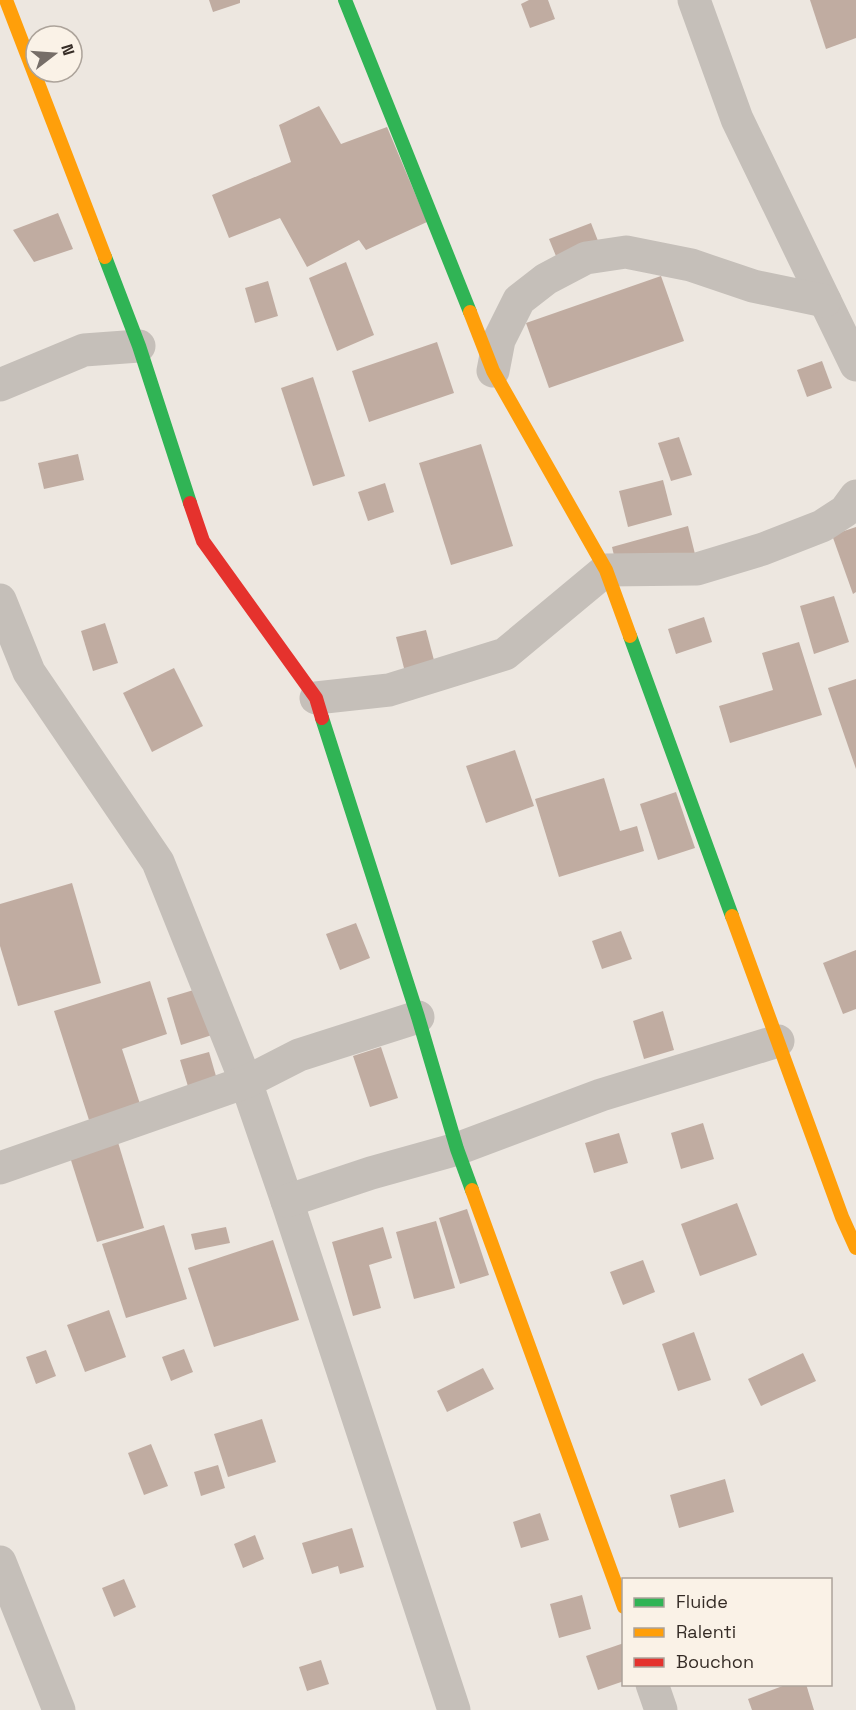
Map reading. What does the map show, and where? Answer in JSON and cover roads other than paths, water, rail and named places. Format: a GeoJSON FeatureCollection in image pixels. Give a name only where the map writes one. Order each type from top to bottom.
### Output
{"type":"FeatureCollection","features":[{"type":"Feature","properties":{"kind":"street"},"geometry":{"type":"LineString","coordinates":[[6,0],[140,346],[202,541],[316,698],[458,1149],[622,1601]]}},
{"type":"Feature","properties":{"kind":"street"},"geometry":{"type":"LineString","coordinates":[[345,0],[493,371],[606,570],[778,1041],[849,1214],[856,1248]]}},
{"type":"Feature","properties":{"kind":"street"},"geometry":{"type":"LineString","coordinates":[[694,0],[737,119],[856,365]]}},
{"type":"Feature","properties":{"kind":"street"},"geometry":{"type":"LineString","coordinates":[[493,371],[498,340],[519,300],[546,279],[586,258],[626,252],[691,265],[753,286],[825,301]]}},
{"type":"Feature","properties":{"kind":"street"},"geometry":{"type":"LineString","coordinates":[[0,385],[84,350],[140,346]]}},
{"type":"Feature","properties":{"kind":"street"},"geometry":{"type":"LineString","coordinates":[[316,698],[390,690],[505,654],[606,570],[697,569],[762,549],[822,526],[845,511],[856,496]]}},
{"type":"Feature","properties":{"kind":"street"},"geometry":{"type":"LineString","coordinates":[[0,600],[29,672],[158,862],[246,1082],[454,1710]]}},
{"type":"Feature","properties":{"kind":"street"},"geometry":{"type":"LineString","coordinates":[[0,1168],[246,1082],[299,1055],[418,1017]]}},
{"type":"Feature","properties":{"kind":"street"},"geometry":{"type":"LineString","coordinates":[[287,1201],[371,1173],[458,1149],[601,1095],[778,1041]]}},
{"type":"Feature","properties":{"kind":"street"},"geometry":{"type":"LineString","coordinates":[[0,1562],[59,1710]]}},
{"type":"Feature","properties":{"kind":"street"},"geometry":{"type":"LineString","coordinates":[[653,1686],[661,1710]]}}]}
